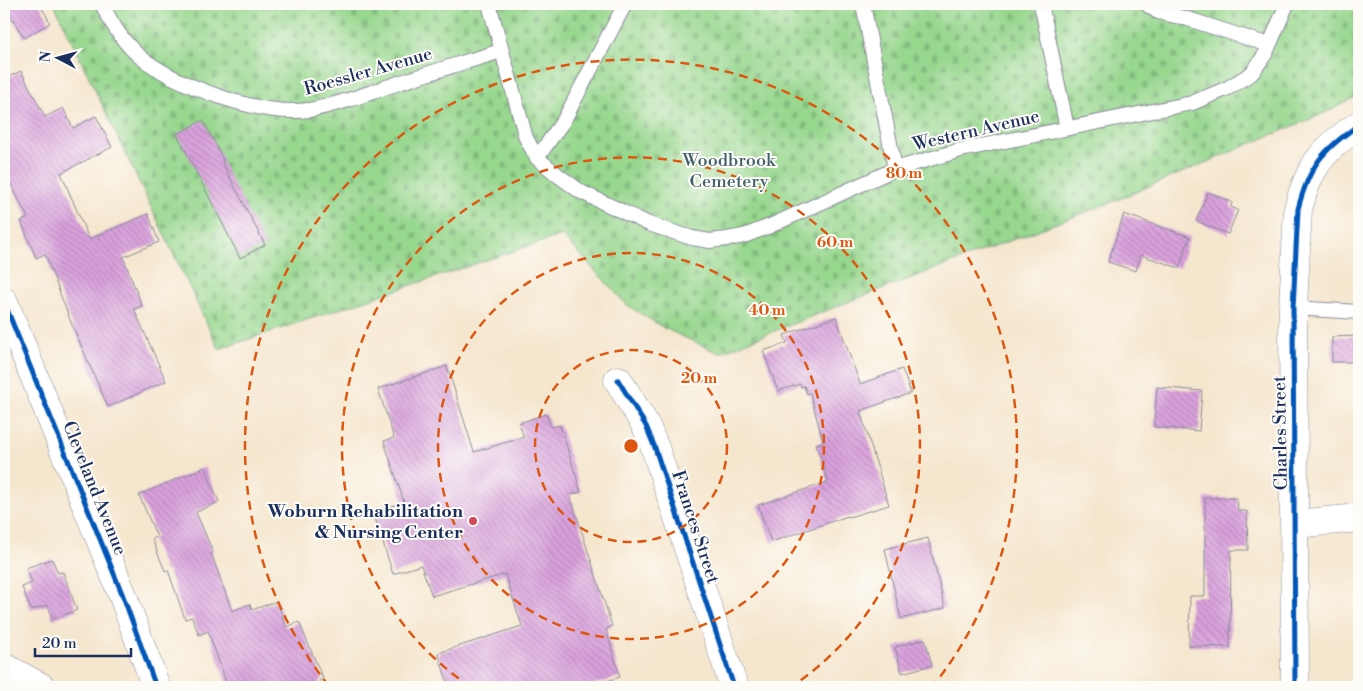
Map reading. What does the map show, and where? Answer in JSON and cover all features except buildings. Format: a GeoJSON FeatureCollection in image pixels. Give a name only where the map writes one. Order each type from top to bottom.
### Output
{"type":"FeatureCollection","features":[{"type":"Feature","properties":{"kind":"street","name":"Charles Street"},"geometry":{"type":"LineString","coordinates":[[1295,687],[1293,308],[1298,209],[1307,181],[1319,158],[1340,138],[1359,125]]}},
{"type":"Feature","properties":{"kind":"street","name":"Cleveland Avenue"},"geometry":{"type":"LineString","coordinates":[[4,302],[123,596],[156,687]]}},
{"type":"Feature","properties":{"kind":"street","name":"Frances Street"},"geometry":{"type":"LineString","coordinates":[[618,380],[646,426],[656,448],[734,687]]}},
{"type":"Feature","properties":{"kind":"street"},"geometry":{"type":"LineString","coordinates":[[1295,524],[1359,518]]}},
{"type":"Feature","properties":{"kind":"street"},"geometry":{"type":"LineString","coordinates":[[4,666],[41,687]]}},
{"type":"Feature","properties":{"kind":"lane","name":"Roessler Avenue"},"geometry":{"type":"LineString","coordinates":[[102,4],[125,41],[139,55],[158,68],[194,86],[226,98],[259,107],[286,111],[308,110],[338,104],[501,51]]}},
{"type":"Feature","properties":{"kind":"lane"},"geometry":{"type":"LineString","coordinates":[[489,4],[526,138],[537,158],[564,120],[625,4]]}},
{"type":"Feature","properties":{"kind":"lane"},"geometry":{"type":"LineString","coordinates":[[863,4],[895,169]]}},
{"type":"Feature","properties":{"kind":"lane"},"geometry":{"type":"LineString","coordinates":[[1041,4],[1067,128]]}},
{"type":"Feature","properties":{"kind":"lane"},"geometry":{"type":"LineString","coordinates":[[1146,4],[1158,12],[1188,19],[1269,45]]}},
{"type":"Feature","properties":{"kind":"lane","name":"Western Avenue"},"geometry":{"type":"LineString","coordinates":[[537,158],[559,176],[590,196],[649,224],[692,238],[710,241],[744,236],[895,169],[961,150],[1201,100],[1228,88],[1252,72],[1266,53],[1287,4]]}},
{"type":"Feature","properties":{"kind":"lane"},"geometry":{"type":"LineString","coordinates":[[1293,308],[1359,312]]}},
{"type":"Feature","properties":{"kind":"green space","name":"Woodbrook Cemetery"},"geometry":{"type":"Polygon","coordinates":[[[54,4],[1359,4],[1359,95],[1329,111],[1107,204],[719,353],[664,328],[627,305],[562,235],[219,349],[54,4]]]}},
{"type":"Feature","properties":{"kind":"cycle path"},"geometry":{"type":"LineString","coordinates":[[1295,687],[1293,308],[1298,209],[1307,181],[1319,160],[1336,142],[1359,125]]}},
{"type":"Feature","properties":{"kind":"cycle path"},"geometry":{"type":"LineString","coordinates":[[4,302],[123,596],[156,687]]}},
{"type":"Feature","properties":{"kind":"cycle path"},"geometry":{"type":"LineString","coordinates":[[618,380],[646,426],[655,448],[734,687]]}},
{"type":"Feature","properties":{"kind":"place","name":"Woburn Rehabilitation & Nursing Center"},"geometry":{"type":"Point","coordinates":[473,521]}}]}
